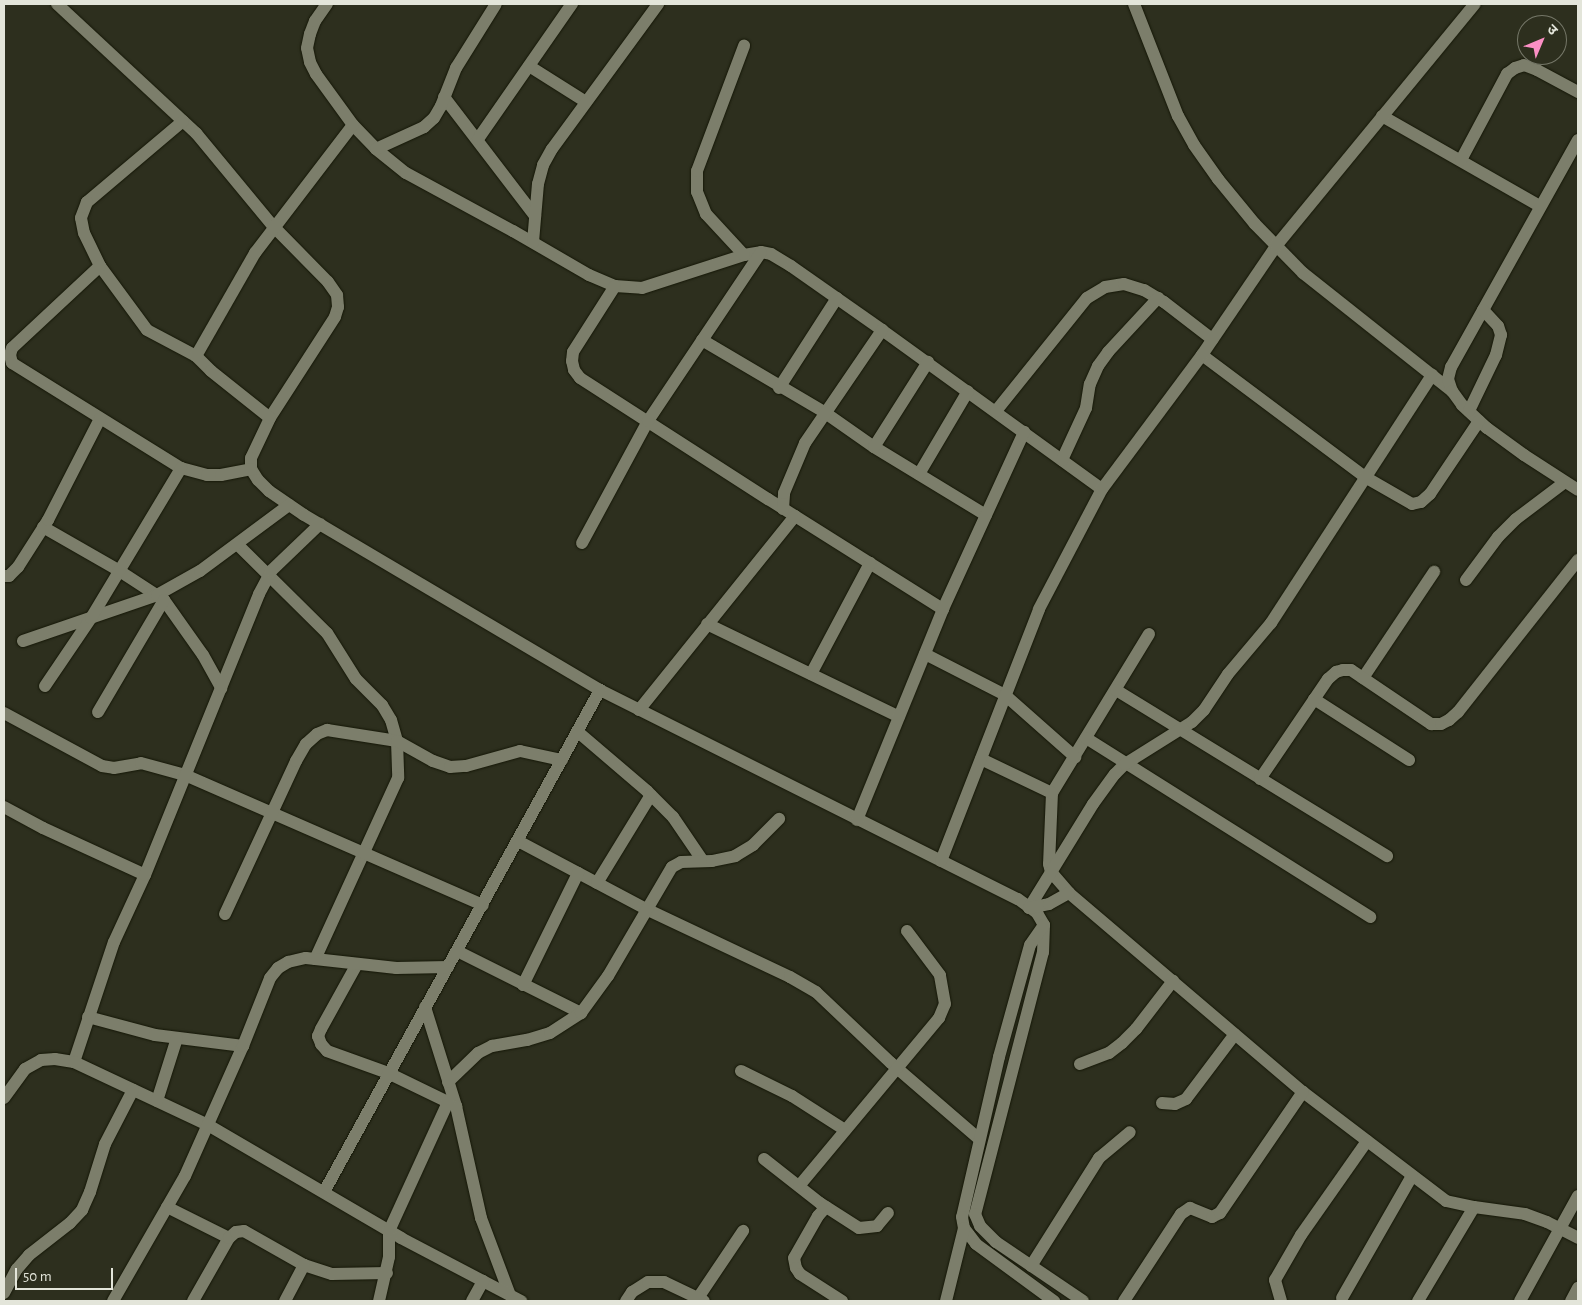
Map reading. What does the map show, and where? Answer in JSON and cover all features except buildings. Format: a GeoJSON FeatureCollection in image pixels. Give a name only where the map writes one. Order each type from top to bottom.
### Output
{"type":"FeatureCollection","features":[{"type":"Feature","properties":{"kind":"street"},"geometry":{"type":"LineString","coordinates":[[56,4],[183,121],[238,182],[274,226],[328,282],[337,295],[338,307],[335,317],[270,418],[251,458],[251,469],[258,480],[269,491],[320,524],[600,690],[1018,899],[1044,924],[1043,952],[975,1214],[980,1226],[990,1237],[1083,1301]]}},
{"type":"Feature","properties":{"kind":"street"},"geometry":{"type":"LineString","coordinates":[[327,4],[315,21],[310,34],[307,48],[310,62],[316,74],[353,125],[376,149],[406,173],[533,242],[589,276],[615,286],[642,288],[744,254],[761,252],[771,254],[928,362],[1102,489]]}},
{"type":"Feature","properties":{"kind":"street"},"geometry":{"type":"LineString","coordinates":[[376,149],[424,127],[434,118],[456,68],[496,4]]}},
{"type":"Feature","properties":{"kind":"street"},"geometry":{"type":"LineString","coordinates":[[478,140],[572,4]]}},
{"type":"Feature","properties":{"kind":"street"},"geometry":{"type":"LineString","coordinates":[[533,242],[538,184],[543,165],[586,102],[658,4]]}},
{"type":"Feature","properties":{"kind":"street"},"geometry":{"type":"LineString","coordinates":[[1134,4],[1166,87],[1194,145],[1224,187],[1276,246],[1303,273],[1452,391],[1480,421],[1511,446],[1578,490]]}},
{"type":"Feature","properties":{"kind":"street"},"geometry":{"type":"LineString","coordinates":[[941,861],[1039,610],[1102,489],[1202,355],[1276,246],[1475,4]]}},
{"type":"Feature","properties":{"kind":"street"},"geometry":{"type":"LineString","coordinates":[[744,46],[697,171],[697,192],[706,214],[744,254]]}},
{"type":"Feature","properties":{"kind":"street"},"geometry":{"type":"LineString","coordinates":[[1461,160],[1507,74],[1514,68],[1524,65],[1578,92]]}},
{"type":"Feature","properties":{"kind":"street"},"geometry":{"type":"LineString","coordinates":[[530,66],[586,102]]}},
{"type":"Feature","properties":{"kind":"street"},"geometry":{"type":"LineString","coordinates":[[444,97],[535,216]]}},
{"type":"Feature","properties":{"kind":"street"},"geometry":{"type":"LineString","coordinates":[[1382,116],[1540,206]]}},
{"type":"Feature","properties":{"kind":"street"},"geometry":{"type":"LineString","coordinates":[[183,121],[87,202],[81,218],[84,233],[100,266],[147,330],[196,356],[211,371],[270,418]]}},
{"type":"Feature","properties":{"kind":"street"},"geometry":{"type":"LineString","coordinates":[[196,356],[236,283],[274,226],[353,125]]}},
{"type":"Feature","properties":{"kind":"street"},"geometry":{"type":"LineString","coordinates":[[1452,391],[1448,379],[1451,367],[1578,140]]}},
{"type":"Feature","properties":{"kind":"street"},"geometry":{"type":"LineString","coordinates":[[582,543],[648,421],[761,252]]}},
{"type":"Feature","properties":{"kind":"street"},"geometry":{"type":"LineString","coordinates":[[100,266],[12,348],[8,364],[180,468],[207,475],[221,475],[251,469]]}},
{"type":"Feature","properties":{"kind":"street"},"geometry":{"type":"LineString","coordinates":[[996,411],[1087,298],[1105,287],[1124,284],[1144,290],[1158,298],[1212,339]]}},
{"type":"Feature","properties":{"kind":"street"},"geometry":{"type":"LineString","coordinates":[[615,286],[574,352],[572,360],[574,370],[580,378],[794,516],[943,609]]}},
{"type":"Feature","properties":{"kind":"street"},"geometry":{"type":"LineString","coordinates":[[779,388],[837,298]]}},
{"type":"Feature","properties":{"kind":"street"},"geometry":{"type":"LineString","coordinates":[[1062,460],[1086,408],[1090,384],[1098,366],[1108,352],[1158,298]]}},
{"type":"Feature","properties":{"kind":"street"},"geometry":{"type":"LineString","coordinates":[[1469,411],[1496,355],[1500,335],[1498,326],[1482,310]]}},
{"type":"Feature","properties":{"kind":"street"},"geometry":{"type":"LineString","coordinates":[[783,508],[784,493],[790,474],[805,443],[824,412],[882,330]]}},
{"type":"Feature","properties":{"kind":"street"},"geometry":{"type":"LineString","coordinates":[[702,340],[779,388],[824,412],[874,446],[986,515]]}},
{"type":"Feature","properties":{"kind":"street"},"geometry":{"type":"LineString","coordinates":[[1202,355],[1366,476],[1412,504],[1421,502],[1430,494],[1480,421]]}},
{"type":"Feature","properties":{"kind":"street"},"geometry":{"type":"LineString","coordinates":[[874,446],[928,362]]}},
{"type":"Feature","properties":{"kind":"street"},"geometry":{"type":"LineString","coordinates":[[1029,908],[1092,804],[1115,774],[1126,764],[1182,731],[1204,710],[1228,674],[1271,623],[1432,375]]}},
{"type":"Feature","properties":{"kind":"street"},"geometry":{"type":"LineString","coordinates":[[919,474],[968,392]]}},
{"type":"Feature","properties":{"kind":"street"},"geometry":{"type":"LineString","coordinates":[[4,576],[9,576],[18,566],[43,527],[100,419]]}},
{"type":"Feature","properties":{"kind":"street"},"geometry":{"type":"LineString","coordinates":[[857,820],[943,609],[1024,432]]}},
{"type":"Feature","properties":{"kind":"street"},"geometry":{"type":"LineString","coordinates":[[45,686],[90,618],[180,468]]}},
{"type":"Feature","properties":{"kind":"street"},"geometry":{"type":"LineString","coordinates":[[1466,580],[1498,537],[1510,525],[1565,482]]}},
{"type":"Feature","properties":{"kind":"street"},"geometry":{"type":"LineString","coordinates":[[22,641],[90,618],[160,598],[238,545],[289,505]]}},
{"type":"Feature","properties":{"kind":"street"},"geometry":{"type":"LineString","coordinates":[[639,710],[794,516]]}},
{"type":"Feature","properties":{"kind":"street"},"geometry":{"type":"LineString","coordinates":[[74,1062],[114,942],[145,875],[269,575],[282,558],[320,524]]}},
{"type":"Feature","properties":{"kind":"street"},"geometry":{"type":"LineString","coordinates":[[43,527],[118,570],[160,598],[203,655],[221,688]]}},
{"type":"Feature","properties":{"kind":"street"},"geometry":{"type":"LineString","coordinates":[[238,545],[327,633],[356,679],[382,705],[392,720],[397,741],[398,778],[315,959]]}},
{"type":"Feature","properties":{"kind":"street"},"geometry":{"type":"LineString","coordinates":[[1260,779],[1328,679],[1336,672],[1351,670],[1431,724],[1441,724],[1449,720],[1458,712],[1578,560]]}},
{"type":"Feature","properties":{"kind":"street"},"geometry":{"type":"LineString","coordinates":[[811,674],[870,563]]}},
{"type":"Feature","properties":{"kind":"street"},"geometry":{"type":"LineString","coordinates":[[1362,678],[1434,572]]}},
{"type":"Feature","properties":{"kind":"street"},"geometry":{"type":"LineString","coordinates":[[98,712],[160,598]]}},
{"type":"Feature","properties":{"kind":"street"},"geometry":{"type":"LineString","coordinates":[[707,624],[899,717]]}},
{"type":"Feature","properties":{"kind":"street"},"geometry":{"type":"LineString","coordinates":[[1149,634],[1052,793],[1049,864],[1051,872],[1069,893],[1303,1092],[1446,1200],[1474,1207],[1525,1214],[1578,1238]]}},
{"type":"Feature","properties":{"kind":"street"},"geometry":{"type":"LineString","coordinates":[[925,654],[1005,695],[1075,757]]}},
{"type":"Feature","properties":{"kind":"street"},"geometry":{"type":"LineString","coordinates":[[324,1192],[600,690]]}},
{"type":"Feature","properties":{"kind":"street"},"geometry":{"type":"LineString","coordinates":[[1116,690],[1387,856]]}},
{"type":"Feature","properties":{"kind":"street"},"geometry":{"type":"LineString","coordinates":[[1314,699],[1409,760]]}},
{"type":"Feature","properties":{"kind":"street"},"geometry":{"type":"LineString","coordinates":[[4,713],[102,766],[114,768],[141,763],[185,775],[483,905]]}},
{"type":"Feature","properties":{"kind":"street"},"geometry":{"type":"LineString","coordinates":[[226,914],[296,761],[306,744],[317,734],[328,730],[397,741],[450,767],[466,766],[520,752],[562,760]]}},
{"type":"Feature","properties":{"kind":"street"},"geometry":{"type":"LineString","coordinates":[[578,732],[651,795],[673,817],[702,861]]}},
{"type":"Feature","properties":{"kind":"street"},"geometry":{"type":"LineString","coordinates":[[1086,738],[1370,917]]}},
{"type":"Feature","properties":{"kind":"street"},"geometry":{"type":"LineString","coordinates":[[981,759],[1052,793]]}},
{"type":"Feature","properties":{"kind":"street"},"geometry":{"type":"LineString","coordinates":[[597,882],[651,795]]}},
{"type":"Feature","properties":{"kind":"street"},"geometry":{"type":"LineString","coordinates":[[4,807],[43,828],[145,875]]}},
{"type":"Feature","properties":{"kind":"street"},"geometry":{"type":"LineString","coordinates":[[448,1082],[478,1053],[492,1046],[527,1040],[550,1033],[581,1013],[608,976],[672,867],[682,862],[735,856],[753,846],[779,819]]}},
{"type":"Feature","properties":{"kind":"street"},"geometry":{"type":"LineString","coordinates":[[518,841],[646,909],[790,977],[816,992],[896,1067],[979,1138]]}},
{"type":"Feature","properties":{"kind":"street"},"geometry":{"type":"LineString","coordinates":[[523,985],[578,873]]}},
{"type":"Feature","properties":{"kind":"street"},"geometry":{"type":"LineString","coordinates":[[1029,908],[1049,904],[1069,893]]}},
{"type":"Feature","properties":{"kind":"street"},"geometry":{"type":"LineString","coordinates":[[946,1301],[964,1228],[962,1206],[979,1138],[1030,945],[1044,924]]}},
{"type":"Feature","properties":{"kind":"street"},"geometry":{"type":"LineString","coordinates":[[799,1186],[938,1018],[945,1004],[940,975],[908,931]]}},
{"type":"Feature","properties":{"kind":"street"},"geometry":{"type":"LineString","coordinates":[[457,951],[581,1013]]}},
{"type":"Feature","properties":{"kind":"street"},"geometry":{"type":"LineString","coordinates":[[113,1301],[185,1176],[243,1046],[270,978],[278,968],[288,962],[306,958],[396,968],[448,966]]}},
{"type":"Feature","properties":{"kind":"street"},"geometry":{"type":"LineString","coordinates":[[357,964],[318,1036],[327,1051],[388,1073],[452,1104]]}},
{"type":"Feature","properties":{"kind":"street"},"geometry":{"type":"LineString","coordinates":[[1080,1064],[1108,1053],[1122,1043],[1136,1029],[1172,981]]}},
{"type":"Feature","properties":{"kind":"street"},"geometry":{"type":"LineString","coordinates":[[425,1006],[448,1082],[481,1218],[515,1298]]}},
{"type":"Feature","properties":{"kind":"street"},"geometry":{"type":"LineString","coordinates":[[88,1017],[155,1035],[243,1046]]}},
{"type":"Feature","properties":{"kind":"street"},"geometry":{"type":"LineString","coordinates":[[1162,1103],[1175,1104],[1186,1099],[1235,1034]]}},
{"type":"Feature","properties":{"kind":"street"},"geometry":{"type":"LineString","coordinates":[[157,1101],[177,1038]]}},
{"type":"Feature","properties":{"kind":"street"},"geometry":{"type":"LineString","coordinates":[[4,1098],[25,1069],[41,1060],[74,1062],[208,1125],[389,1231],[515,1298]]}},
{"type":"Feature","properties":{"kind":"street"},"geometry":{"type":"LineString","coordinates":[[741,1071],[792,1096],[845,1130]]}},
{"type":"Feature","properties":{"kind":"street"},"geometry":{"type":"LineString","coordinates":[[10,1301],[4,1294],[17,1269],[29,1255],[70,1223],[82,1210],[90,1192],[105,1144],[133,1090]]}},
{"type":"Feature","properties":{"kind":"street"},"geometry":{"type":"LineString","coordinates":[[1124,1301],[1181,1214],[1190,1208],[1212,1217],[1220,1213],[1303,1092]]}},
{"type":"Feature","properties":{"kind":"street"},"geometry":{"type":"LineString","coordinates":[[379,1301],[387,1273],[389,1231],[452,1104]]}},
{"type":"Feature","properties":{"kind":"street"},"geometry":{"type":"LineString","coordinates":[[1031,1266],[1099,1158],[1130,1132]]}},
{"type":"Feature","properties":{"kind":"street"},"geometry":{"type":"LineString","coordinates":[[1281,1301],[1275,1285],[1279,1273],[1301,1235],[1367,1141]]}},
{"type":"Feature","properties":{"kind":"street"},"geometry":{"type":"LineString","coordinates":[[764,1159],[826,1207],[859,1228],[877,1226],[888,1213]]}},
{"type":"Feature","properties":{"kind":"street"},"geometry":{"type":"LineString","coordinates":[[1342,1298],[1412,1176]]}},
{"type":"Feature","properties":{"kind":"street"},"geometry":{"type":"LineString","coordinates":[[1520,1301],[1578,1196]]}},
{"type":"Feature","properties":{"kind":"street"},"geometry":{"type":"LineString","coordinates":[[167,1207],[229,1238]]}},
{"type":"Feature","properties":{"kind":"street"},"geometry":{"type":"LineString","coordinates":[[826,1207],[818,1216],[794,1258],[796,1268],[800,1274],[842,1301]]}},
{"type":"Feature","properties":{"kind":"street"},"geometry":{"type":"LineString","coordinates":[[1418,1301],[1474,1207]]}},
{"type":"Feature","properties":{"kind":"street"},"geometry":{"type":"LineString","coordinates":[[964,1228],[976,1244],[1054,1301]]}},
{"type":"Feature","properties":{"kind":"street"},"geometry":{"type":"LineString","coordinates":[[193,1301],[229,1238],[236,1232],[244,1231],[304,1265],[332,1274],[387,1273]]}},
{"type":"Feature","properties":{"kind":"street"},"geometry":{"type":"LineString","coordinates":[[626,1301],[632,1292],[648,1282],[664,1282],[701,1300],[743,1231]]}},
{"type":"Feature","properties":{"kind":"street"},"geometry":{"type":"LineString","coordinates":[[285,1301],[304,1265]]}},
{"type":"Feature","properties":{"kind":"street"},"geometry":{"type":"LineString","coordinates":[[472,1301],[483,1280]]}},
{"type":"Feature","properties":{"kind":"street"},"geometry":{"type":"LineString","coordinates":[[1571,1301],[1578,1288]]}}]}
